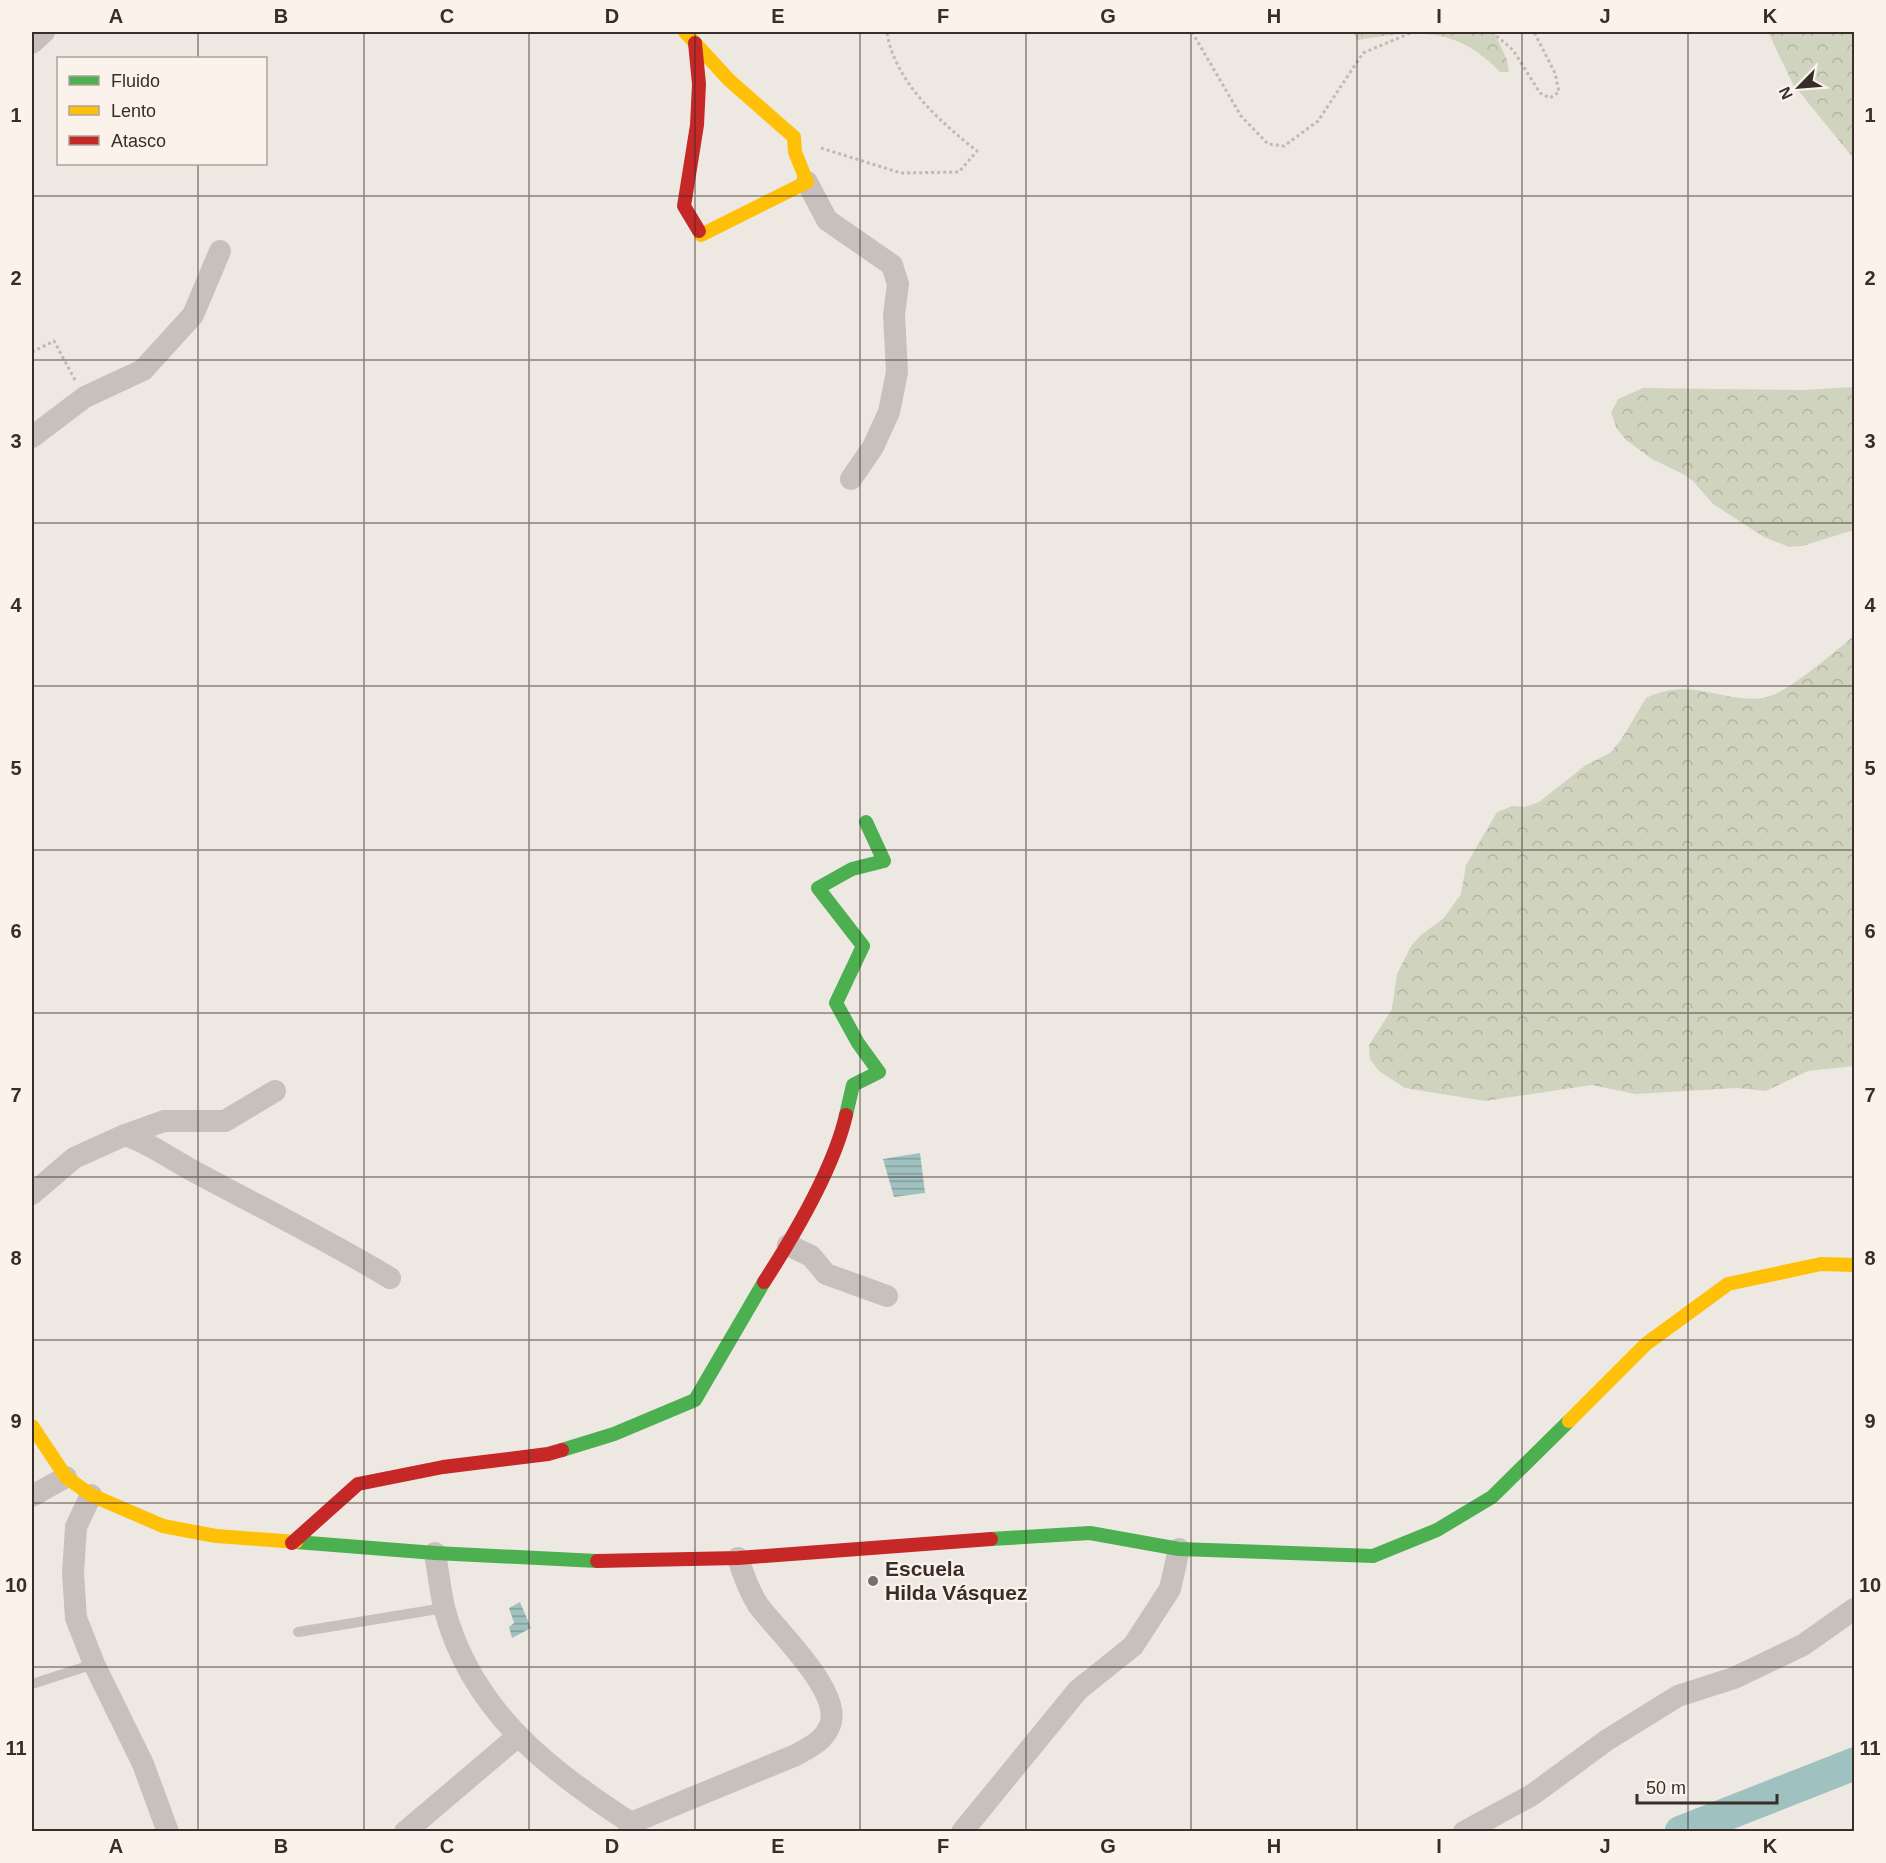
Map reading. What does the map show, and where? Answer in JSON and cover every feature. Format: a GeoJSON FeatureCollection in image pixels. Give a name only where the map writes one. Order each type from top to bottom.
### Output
{"type":"FeatureCollection","features":[{"type":"Feature","properties":{"kind":"street"},"geometry":{"type":"LineString","coordinates":[[32,43],[44,32]]}},
{"type":"Feature","properties":{"kind":"street"},"geometry":{"type":"LineString","coordinates":[[685,32],[729,80],[794,137],[795,152],[807,182],[827,220],[892,265],[898,284],[894,315],[897,372],[889,412],[873,447],[851,479]]}},
{"type":"Feature","properties":{"kind":"street"},"geometry":{"type":"LineString","coordinates":[[695,43],[700,71],[694,160],[684,206],[701,235],[807,182]]}},
{"type":"Feature","properties":{"kind":"street"},"geometry":{"type":"LineString","coordinates":[[32,437],[84,398],[143,370],[193,315],[220,251]]}},
{"type":"Feature","properties":{"kind":"street"},"geometry":{"type":"LineString","coordinates":[[292,1543],[358,1484],[444,1467],[549,1454],[614,1434],[695,1400],[736,1327],[788,1245],[841,1137],[853,1085],[879,1072],[836,1003],[863,946],[818,888],[852,869],[884,861],[866,822]]}},
{"type":"Feature","properties":{"kind":"street"},"geometry":{"type":"LineString","coordinates":[[32,1194],[74,1158],[125,1135],[164,1121],[225,1121],[275,1091]]}},
{"type":"Feature","properties":{"kind":"street"},"geometry":{"type":"LineString","coordinates":[[125,1135],[149,1143],[195,1172],[322,1237],[390,1278]]}},
{"type":"Feature","properties":{"kind":"street"},"geometry":{"type":"LineString","coordinates":[[788,1245],[811,1256],[826,1274],[887,1296]]}},
{"type":"Feature","properties":{"kind":"street"},"geometry":{"type":"LineString","coordinates":[[32,1426],[66,1477],[91,1495],[163,1526],[216,1536],[435,1553],[605,1561],[738,1558],[833,1549],[1090,1533],[1179,1549],[1373,1556],[1437,1530],[1492,1497],[1646,1344],[1728,1284],[1821,1264],[1854,1264]]}},
{"type":"Feature","properties":{"kind":"street"},"geometry":{"type":"LineString","coordinates":[[32,1496],[66,1477]]}},
{"type":"Feature","properties":{"kind":"street"},"geometry":{"type":"LineString","coordinates":[[91,1495],[76,1527],[73,1575],[76,1618],[94,1664],[143,1764],[168,1832]]}},
{"type":"Feature","properties":{"kind":"street"},"geometry":{"type":"LineString","coordinates":[[962,1832],[1078,1690],[1132,1646],[1170,1589],[1179,1549]]}},
{"type":"Feature","properties":{"kind":"street"},"geometry":{"type":"LineString","coordinates":[[435,1553],[444,1608],[468,1668],[490,1704],[538,1758],[630,1827],[796,1755],[821,1740],[831,1724],[832,1709],[825,1692],[815,1675],[758,1604],[745,1580],[738,1558]]}},
{"type":"Feature","properties":{"kind":"street"},"geometry":{"type":"LineString","coordinates":[[1464,1832],[1532,1795],[1607,1740],[1678,1696],[1734,1678],[1803,1645],[1854,1609]]}},
{"type":"Feature","properties":{"kind":"street"},"geometry":{"type":"LineString","coordinates":[[405,1832],[518,1736]]}},
{"type":"Feature","properties":{"kind":"lane"},"geometry":{"type":"LineString","coordinates":[[298,1632],[444,1608]]}},
{"type":"Feature","properties":{"kind":"lane"},"geometry":{"type":"LineString","coordinates":[[32,1684],[94,1664]]}},
{"type":"Feature","properties":{"kind":"path"},"geometry":{"type":"LineString","coordinates":[[794,137],[837,155],[901,173],[959,172],[977,151],[940,121],[909,81],[889,47],[887,32]]}},
{"type":"Feature","properties":{"kind":"path"},"geometry":{"type":"LineString","coordinates":[[1192,32],[1241,116],[1268,144],[1284,146],[1318,121],[1363,53],[1413,32]]}},
{"type":"Feature","properties":{"kind":"path"},"geometry":{"type":"LineString","coordinates":[[1492,32],[1514,50],[1540,93],[1550,98],[1559,92],[1555,73],[1534,32]]}},
{"type":"Feature","properties":{"kind":"path"},"geometry":{"type":"LineString","coordinates":[[32,351],[54,341],[84,398]]}},
{"type":"Feature","properties":{"kind":"green space"},"geometry":{"type":"Polygon","coordinates":[[[1353,32],[1494,32],[1507,60],[1509,72],[1500,72],[1467,46],[1451,39],[1417,34],[1357,40],[1353,32]]]}},
{"type":"Feature","properties":{"kind":"green space"},"geometry":{"type":"Polygon","coordinates":[[[1768,32],[1854,32],[1854,159],[1793,84],[1768,32]]]}},
{"type":"Feature","properties":{"kind":"green space"},"geometry":{"type":"Polygon","coordinates":[[[1854,387],[1854,530],[1802,546],[1789,547],[1764,537],[1713,504],[1693,481],[1652,459],[1626,440],[1617,429],[1611,413],[1618,399],[1643,388],[1803,390],[1854,387]]]}},
{"type":"Feature","properties":{"kind":"green space"},"geometry":{"type":"Polygon","coordinates":[[[1854,636],[1854,1066],[1808,1071],[1766,1091],[1737,1088],[1635,1094],[1592,1085],[1485,1101],[1405,1088],[1379,1071],[1370,1059],[1369,1045],[1392,1009],[1397,974],[1411,946],[1421,935],[1444,918],[1461,894],[1466,865],[1497,812],[1512,806],[1525,807],[1539,802],[1586,765],[1610,753],[1621,740],[1646,698],[1678,689],[1748,699],[1763,698],[1797,681],[1854,636]]]}},
{"type":"Feature","properties":{"kind":"water"},"geometry":{"type":"Polygon","coordinates":[[[920,1153],[925,1193],[894,1197],[883,1159],[920,1153]]]}},
{"type":"Feature","properties":{"kind":"water"},"geometry":{"type":"Polygon","coordinates":[[[520,1602],[531,1628],[512,1638],[509,1627],[514,1623],[509,1608],[520,1602]]]}},
{"type":"Feature","properties":{"kind":"waterway"},"geometry":{"type":"LineString","coordinates":[[1681,1832],[1854,1764]]}},
{"type":"Feature","properties":{"kind":"traffic: fast"},"geometry":{"type":"LineString","coordinates":[[846,1115],[853,1085],[879,1072],[858,1043],[836,1003],[863,946],[818,888],[852,869],[884,861],[866,822]]}},
{"type":"Feature","properties":{"kind":"traffic: fast"},"geometry":{"type":"LineString","coordinates":[[562,1450],[614,1434],[695,1400],[764,1282]]}},
{"type":"Feature","properties":{"kind":"traffic: fast"},"geometry":{"type":"LineString","coordinates":[[991,1539],[1090,1533],[1179,1549],[1373,1556],[1437,1530],[1492,1497],[1569,1421]]}},
{"type":"Feature","properties":{"kind":"traffic: fast"},"geometry":{"type":"LineString","coordinates":[[296,1542],[435,1553],[597,1561]]}},
{"type":"Feature","properties":{"kind":"traffic: slow"},"geometry":{"type":"LineString","coordinates":[[685,32],[729,80],[794,137],[795,152],[807,182],[701,235],[699,231]]}},
{"type":"Feature","properties":{"kind":"traffic: slow"},"geometry":{"type":"LineString","coordinates":[[1569,1421],[1646,1344],[1728,1284],[1821,1264],[1854,1265]]}},
{"type":"Feature","properties":{"kind":"traffic: slow"},"geometry":{"type":"LineString","coordinates":[[32,1426],[66,1477],[91,1495],[163,1526],[216,1536],[296,1542]]}},
{"type":"Feature","properties":{"kind":"traffic: jam"},"geometry":{"type":"LineString","coordinates":[[695,43],[699,84],[697,125],[684,206],[699,231]]}},
{"type":"Feature","properties":{"kind":"traffic: jam"},"geometry":{"type":"LineString","coordinates":[[764,1282],[800,1223],[822,1179],[846,1115]]}},
{"type":"Feature","properties":{"kind":"traffic: jam"},"geometry":{"type":"LineString","coordinates":[[292,1543],[358,1484],[443,1467],[548,1454],[562,1450]]}},
{"type":"Feature","properties":{"kind":"traffic: jam"},"geometry":{"type":"LineString","coordinates":[[597,1561],[738,1558],[991,1539]]}},
{"type":"Feature","properties":{"kind":"place","name":"Escuela Hilda Vásquez"},"geometry":{"type":"Point","coordinates":[873,1581]}}]}
